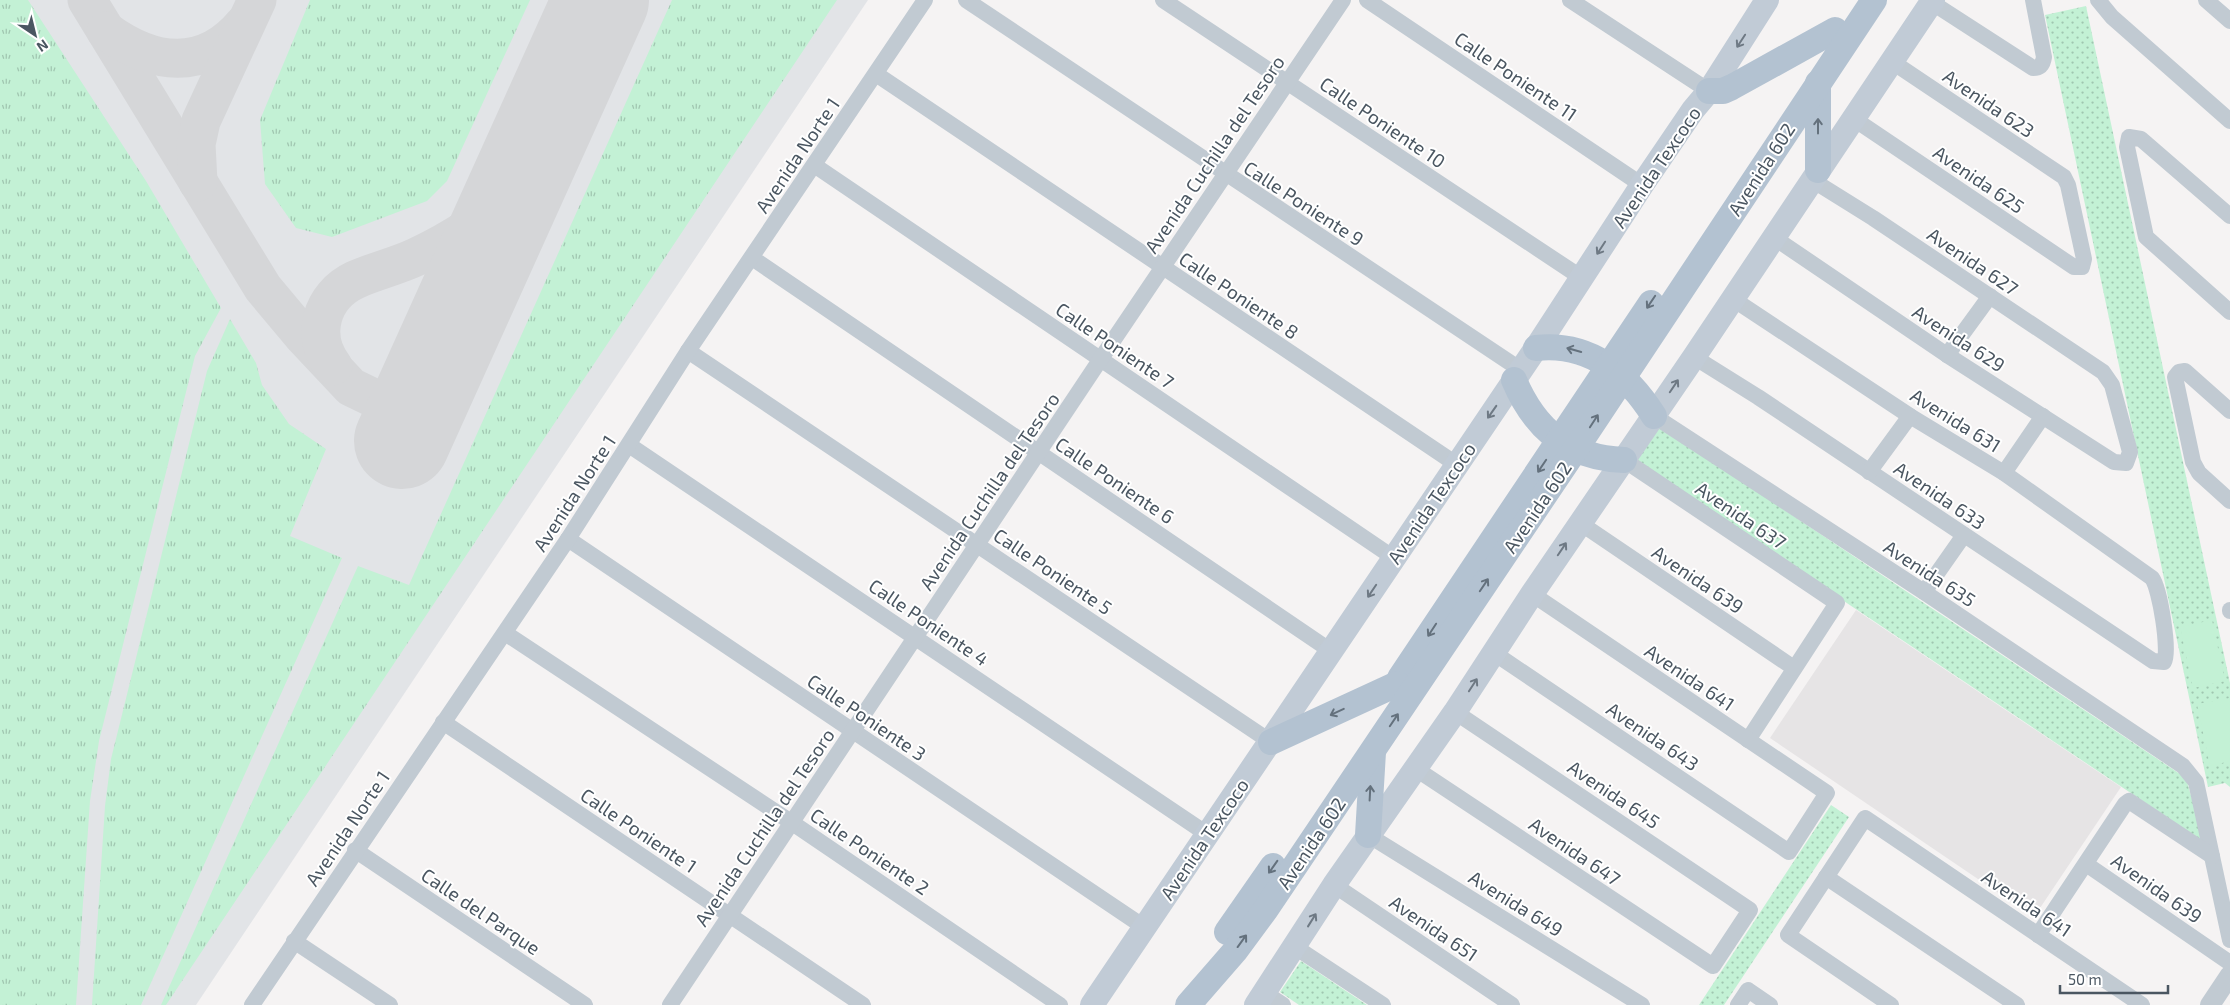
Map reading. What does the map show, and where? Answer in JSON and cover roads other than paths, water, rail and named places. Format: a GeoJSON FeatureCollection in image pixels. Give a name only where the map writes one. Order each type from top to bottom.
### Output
{"type":"FeatureCollection","features":[{"type":"Feature","properties":{"kind":"main road","name":"Avenida Texcoco"},"geometry":{"type":"LineString","coordinates":[[1092,1005],[1271,742],[1456,464],[1518,375],[1642,185],[1693,110],[1709,91],[1767,0]]}},
{"type":"Feature","properties":{"kind":"main road","name":"Avenida 602"},"geometry":{"type":"LineString","coordinates":[[1616,372],[1854,0]]}},
{"type":"Feature","properties":{"kind":"main road","name":"Avenida 602"},"geometry":{"type":"LineString","coordinates":[[1169,1005],[1224,936],[1397,684],[1567,445],[1874,0]]}},
{"type":"Feature","properties":{"kind":"main road"},"geometry":{"type":"LineString","coordinates":[[1268,1001],[1295,947],[1334,885],[1455,712],[1532,594],[1694,357],[1932,1]]}},
{"type":"Feature","properties":{"kind":"main road"},"geometry":{"type":"LineString","coordinates":[[1709,91],[1723,91],[1732,87],[1834,30]]}},
{"type":"Feature","properties":{"kind":"main road"},"geometry":{"type":"LineString","coordinates":[[1815,175],[1818,83]]}},
{"type":"Feature","properties":{"kind":"main road"},"geometry":{"type":"LineString","coordinates":[[1536,348],[1570,348],[1616,372],[1637,392],[1654,416]]}},
{"type":"Feature","properties":{"kind":"main road"},"geometry":{"type":"LineString","coordinates":[[1518,375],[1532,414],[1567,445],[1595,457],[1624,460]]}},
{"type":"Feature","properties":{"kind":"main road","name":"Avenida 602"},"geometry":{"type":"LineString","coordinates":[[1188,1005],[1235,951],[1266,909],[1373,752],[1567,445]]}},
{"type":"Feature","properties":{"kind":"main road"},"geometry":{"type":"LineString","coordinates":[[1271,742],[1397,684]]}},
{"type":"Feature","properties":{"kind":"main road"},"geometry":{"type":"LineString","coordinates":[[1368,835],[1373,752]]}},
{"type":"Feature","properties":{"kind":"street","name":"Avenida Norte 1"},"geometry":{"type":"LineString","coordinates":[[252,1005],[355,850],[505,633],[629,445],[688,351],[925,0]]}},
{"type":"Feature","properties":{"kind":"street","name":"Calle Poniente 9"},"geometry":{"type":"LineString","coordinates":[[966,0],[1225,174],[1518,375]]}},
{"type":"Feature","properties":{"kind":"street","name":"Calle Poniente 10"},"geometry":{"type":"LineString","coordinates":[[1163,0],[1582,278]]}},
{"type":"Feature","properties":{"kind":"street","name":"Avenida Cuchilla del Tesoro"},"geometry":{"type":"LineString","coordinates":[[670,1005],[728,915],[1343,0]]}},
{"type":"Feature","properties":{"kind":"street","name":"Calle Poniente 11"},"geometry":{"type":"LineString","coordinates":[[1367,0],[1642,185]]}},
{"type":"Feature","properties":{"kind":"street"},"geometry":{"type":"LineString","coordinates":[[1570,0],[1709,91]]}},
{"type":"Feature","properties":{"kind":"street"},"geometry":{"type":"LineString","coordinates":[[1932,1],[2033,68],[2041,65],[2044,57],[2033,0]]}},
{"type":"Feature","properties":{"kind":"street"},"geometry":{"type":"LineString","coordinates":[[2206,0],[2230,21]]}},
{"type":"Feature","properties":{"kind":"street"},"geometry":{"type":"LineString","coordinates":[[2099,1],[2112,17],[2230,121]]}},
{"type":"Feature","properties":{"kind":"street","name":"Avenida 623"},"geometry":{"type":"LineString","coordinates":[[1891,61],[2065,179],[2084,259],[2082,267]]}},
{"type":"Feature","properties":{"kind":"street","name":"Calle Poniente 8"},"geometry":{"type":"LineString","coordinates":[[876,74],[1456,464]]}},
{"type":"Feature","properties":{"kind":"street","name":"Avenida 625"},"geometry":{"type":"LineString","coordinates":[[1854,118],[2074,267],[2082,267]]}},
{"type":"Feature","properties":{"kind":"street"},"geometry":{"type":"LineString","coordinates":[[2230,216],[2141,139],[2129,136],[2127,147],[2146,237],[2230,312]]}},
{"type":"Feature","properties":{"kind":"street","name":"Calle Poniente 7"},"geometry":{"type":"LineString","coordinates":[[814,165],[1394,558]]}},
{"type":"Feature","properties":{"kind":"street","name":"Avenida 627"},"geometry":{"type":"LineString","coordinates":[[1815,175],[2109,379],[2130,452],[2126,463]]}},
{"type":"Feature","properties":{"kind":"street","name":"Avenida 629"},"geometry":{"type":"LineString","coordinates":[[1773,237],[1947,355],[2114,462],[2126,463]]}},
{"type":"Feature","properties":{"kind":"street","name":"Calle Poniente 6"},"geometry":{"type":"LineString","coordinates":[[752,258],[1331,651]]}},
{"type":"Feature","properties":{"kind":"street"},"geometry":{"type":"LineString","coordinates":[[1947,355],[1990,296]]}},
{"type":"Feature","properties":{"kind":"street","name":"Avenida 631"},"geometry":{"type":"LineString","coordinates":[[1733,299],[1910,416],[2004,473],[2154,581],[2167,651],[2164,662]]}},
{"type":"Feature","properties":{"kind":"street","name":"Calle Poniente 5"},"geometry":{"type":"LineString","coordinates":[[688,351],[1271,742]]}},
{"type":"Feature","properties":{"kind":"street","name":"Avenida 633"},"geometry":{"type":"LineString","coordinates":[[1694,357],[1758,397],[2153,662],[2164,662]]}},
{"type":"Feature","properties":{"kind":"street"},"geometry":{"type":"LineString","coordinates":[[2230,411],[2185,371],[2179,372],[2175,376],[2196,468],[2230,501]]}},
{"type":"Feature","properties":{"kind":"street","name":"Avenida 635"},"geometry":{"type":"LineString","coordinates":[[1654,416],[1924,592],[2183,766],[2196,782],[2212,856]]}},
{"type":"Feature","properties":{"kind":"street"},"geometry":{"type":"LineString","coordinates":[[1869,472],[1910,416]]}},
{"type":"Feature","properties":{"kind":"street"},"geometry":{"type":"LineString","coordinates":[[2004,473],[2043,416]]}},
{"type":"Feature","properties":{"kind":"street","name":"Calle Poniente 4"},"geometry":{"type":"LineString","coordinates":[[629,445],[1207,834]]}},
{"type":"Feature","properties":{"kind":"street","name":"Avenida 637"},"geometry":{"type":"LineString","coordinates":[[1624,460],[1837,603],[1794,668]]}},
{"type":"Feature","properties":{"kind":"street","name":"Avenida 639"},"geometry":{"type":"LineString","coordinates":[[1580,523],[1794,668]]}},
{"type":"Feature","properties":{"kind":"street"},"geometry":{"type":"LineString","coordinates":[[1924,592],[1964,535]]}},
{"type":"Feature","properties":{"kind":"street","name":"Calle Poniente 3"},"geometry":{"type":"LineString","coordinates":[[568,538],[1144,927]]}},
{"type":"Feature","properties":{"kind":"street","name":"Avenida 641"},"geometry":{"type":"LineString","coordinates":[[1532,594],[1827,793]]}},
{"type":"Feature","properties":{"kind":"street","name":"Calle Poniente 2"},"geometry":{"type":"LineString","coordinates":[[505,633],[791,822],[1060,1005]]}},
{"type":"Feature","properties":{"kind":"street","name":"Avenida 643"},"geometry":{"type":"LineString","coordinates":[[1494,653],[1789,852],[1827,793]]}},
{"type":"Feature","properties":{"kind":"street"},"geometry":{"type":"LineString","coordinates":[[1748,740],[1794,668]]}},
{"type":"Feature","properties":{"kind":"street","name":"Avenida 645"},"geometry":{"type":"LineString","coordinates":[[1455,712],[1750,910],[1713,966]]}},
{"type":"Feature","properties":{"kind":"street","name":"Calle Poniente 1"},"geometry":{"type":"LineString","coordinates":[[443,722],[863,1005]]}},
{"type":"Feature","properties":{"kind":"street","name":"Avenida 647"},"geometry":{"type":"LineString","coordinates":[[1416,768],[1713,966]]}},
{"type":"Feature","properties":{"kind":"street"},"geometry":{"type":"LineString","coordinates":[[2038,935],[2125,804],[2133,802],[2212,856],[2230,940]]}},
{"type":"Feature","properties":{"kind":"street","name":"Avenida 641"},"geometry":{"type":"LineString","coordinates":[[1826,877],[1865,818],[2142,1005]]}},
{"type":"Feature","properties":{"kind":"street","name":"Avenida 649"},"geometry":{"type":"LineString","coordinates":[[1368,835],[1642,1005]]}},
{"type":"Feature","properties":{"kind":"street","name":"Calle del Parque"},"geometry":{"type":"LineString","coordinates":[[355,850],[585,1005]]}},
{"type":"Feature","properties":{"kind":"street","name":"Avenida 639"},"geometry":{"type":"LineString","coordinates":[[2086,864],[2230,962]]}},
{"type":"Feature","properties":{"kind":"street"},"geometry":{"type":"LineString","coordinates":[[1891,1005],[1788,935],[1826,877],[2017,1005]]}},
{"type":"Feature","properties":{"kind":"street","name":"Avenida 651"},"geometry":{"type":"LineString","coordinates":[[1334,885],[1512,1005]]}},
{"type":"Feature","properties":{"kind":"street"},"geometry":{"type":"LineString","coordinates":[[294,941],[390,1005]]}},
{"type":"Feature","properties":{"kind":"street"},"geometry":{"type":"LineString","coordinates":[[1295,947],[1383,1005]]}},
{"type":"Feature","properties":{"kind":"street"},"geometry":{"type":"LineString","coordinates":[[2210,1005],[2230,975]]}},
{"type":"Feature","properties":{"kind":"street"},"geometry":{"type":"LineString","coordinates":[[1738,1005],[1748,990],[1770,1005]]}}]}
